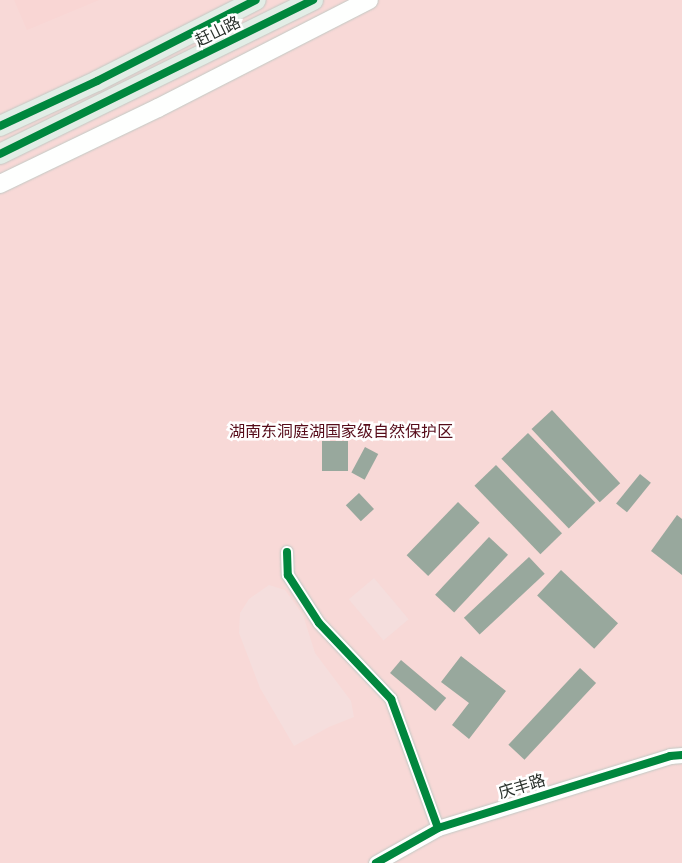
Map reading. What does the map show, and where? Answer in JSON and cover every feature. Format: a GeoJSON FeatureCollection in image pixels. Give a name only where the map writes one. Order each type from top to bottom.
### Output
{"type":"FeatureCollection","features":[{"type":"Feature","properties":{"kind":"main road","name":"赶山路"},"geometry":{"type":"LineString","coordinates":[[0,126],[97,81],[256,0]]}},
{"type":"Feature","properties":{"kind":"main road","name":"赶山路"},"geometry":{"type":"LineString","coordinates":[[0,154],[313,0]]}},
{"type":"Feature","properties":{"kind":"main road"},"geometry":{"type":"LineString","coordinates":[[0,184],[158,108],[369,0]]}},
{"type":"Feature","properties":{"kind":"street"},"geometry":{"type":"LineString","coordinates":[[287,552],[288,575],[319,623],[390,699],[438,828]]}},
{"type":"Feature","properties":{"kind":"street","name":"庆丰路"},"geometry":{"type":"LineString","coordinates":[[376,863],[438,828],[670,756],[682,755]]}},
{"type":"Feature","properties":{"kind":"green space","name":"湖南东洞庭湖国家级自然保护区"},"geometry":{"type":"Polygon","coordinates":[[[0,0],[682,0],[682,863],[0,863],[0,0]]]}},
{"type":"Feature","properties":{"kind":"shaded area"},"geometry":{"type":"Polygon","coordinates":[[[14,0],[99,0],[27,30],[14,0]]]}},
{"type":"Feature","properties":{"kind":"shaded area"},"geometry":{"type":"Polygon","coordinates":[[[374,578],[409,619],[383,641],[349,599],[374,578]]]}},
{"type":"Feature","properties":{"kind":"shaded area"},"geometry":{"type":"Polygon","coordinates":[[[269,585],[285,590],[303,615],[315,653],[351,701],[354,717],[329,727],[294,746],[260,688],[239,633],[240,613],[249,599],[269,585]]]}},
{"type":"Feature","properties":{"kind":"building"},"geometry":{"type":"Polygon","coordinates":[[[552,410],[620,483],[600,502],[532,429],[552,410]]]}},
{"type":"Feature","properties":{"kind":"building"},"geometry":{"type":"Polygon","coordinates":[[[528,433],[595,503],[569,528],[501,459],[528,433]]]}},
{"type":"Feature","properties":{"kind":"building"},"geometry":{"type":"Polygon","coordinates":[[[322,441],[348,441],[348,471],[322,471],[322,441]]]}},
{"type":"Feature","properties":{"kind":"building"},"geometry":{"type":"Polygon","coordinates":[[[365,447],[378,454],[365,480],[351,473],[365,447]]]}},
{"type":"Feature","properties":{"kind":"building"},"geometry":{"type":"Polygon","coordinates":[[[496,465],[562,533],[540,554],[474,486],[496,465]]]}},
{"type":"Feature","properties":{"kind":"building"},"geometry":{"type":"Polygon","coordinates":[[[640,474],[651,483],[627,512],[616,504],[640,474]]]}},
{"type":"Feature","properties":{"kind":"building"},"geometry":{"type":"Polygon","coordinates":[[[359,493],[374,509],[361,521],[346,505],[359,493]]]}},
{"type":"Feature","properties":{"kind":"building"},"geometry":{"type":"Polygon","coordinates":[[[458,502],[480,523],[428,576],[407,555],[458,502]]]}},
{"type":"Feature","properties":{"kind":"building"},"geometry":{"type":"Polygon","coordinates":[[[677,515],[682,519],[682,575],[651,551],[677,515]]]}},
{"type":"Feature","properties":{"kind":"building"},"geometry":{"type":"Polygon","coordinates":[[[489,537],[508,555],[454,613],[435,595],[489,537]]]}},
{"type":"Feature","properties":{"kind":"building"},"geometry":{"type":"Polygon","coordinates":[[[529,557],[545,574],[480,635],[464,618],[529,557]]]}},
{"type":"Feature","properties":{"kind":"building"},"geometry":{"type":"Polygon","coordinates":[[[561,570],[618,623],[594,649],[537,596],[561,570]]]}},
{"type":"Feature","properties":{"kind":"building"},"geometry":{"type":"Polygon","coordinates":[[[461,656],[506,691],[469,739],[452,725],[469,703],[441,682],[461,656]]]}},
{"type":"Feature","properties":{"kind":"building"},"geometry":{"type":"Polygon","coordinates":[[[401,660],[446,698],[435,711],[390,673],[401,660]]]}},
{"type":"Feature","properties":{"kind":"building"},"geometry":{"type":"Polygon","coordinates":[[[580,668],[596,683],[524,760],[508,745],[580,668]]]}},
{"type":"Feature","properties":{"kind":"cycle path"},"geometry":{"type":"LineString","coordinates":[[0,126],[97,81],[256,0]]}},
{"type":"Feature","properties":{"kind":"cycle path"},"geometry":{"type":"LineString","coordinates":[[0,154],[313,0]]}},
{"type":"Feature","properties":{"kind":"cycle path"},"geometry":{"type":"LineString","coordinates":[[287,552],[288,575],[319,623],[391,699],[438,828]]}},
{"type":"Feature","properties":{"kind":"cycle path"},"geometry":{"type":"LineString","coordinates":[[376,863],[438,828],[670,756],[682,755]]}}]}
